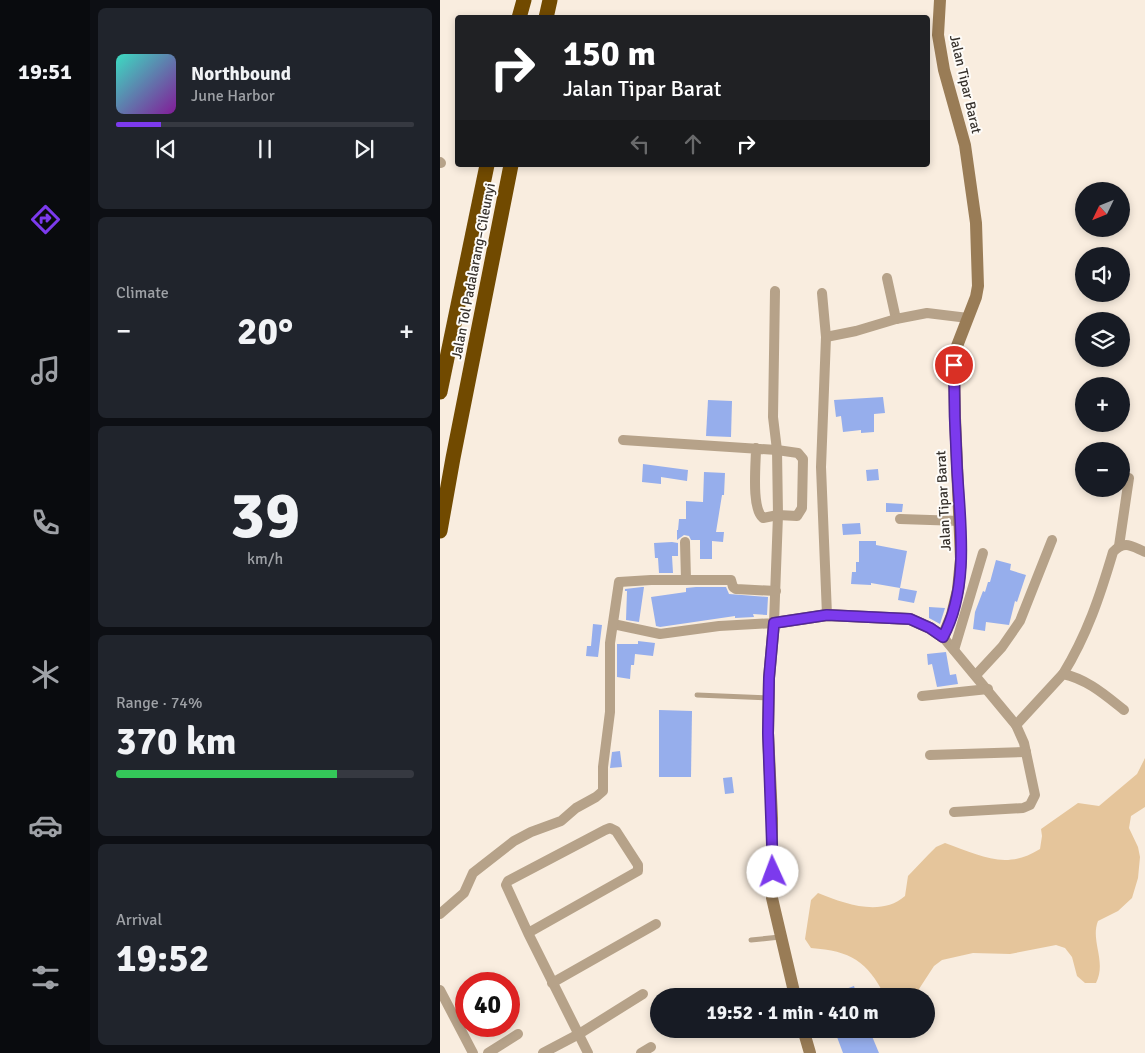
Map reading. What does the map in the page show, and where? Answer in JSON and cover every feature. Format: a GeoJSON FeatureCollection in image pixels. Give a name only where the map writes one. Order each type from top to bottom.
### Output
{"type":"FeatureCollection","features":[{"type":"Feature","properties":{"kind":"highway"},"geometry":{"type":"LineString","coordinates":[[520,15],[524,0]]}},
{"type":"Feature","properties":{"kind":"highway"},"geometry":{"type":"LineString","coordinates":[[547,15],[550,0]]}},
{"type":"Feature","properties":{"kind":"highway","name":"Jalan Tol Padalarang–Cileunyi"},"geometry":{"type":"LineString","coordinates":[[440,392],[488,167]]}},
{"type":"Feature","properties":{"kind":"highway","name":"Jalan Tol Padalarang–Cileunyi"},"geometry":{"type":"LineString","coordinates":[[440,531],[511,167]]}},
{"type":"Feature","properties":{"kind":"street","name":"Jalan Tipar Barat"},"geometry":{"type":"LineString","coordinates":[[940,0],[938,35],[944,70],[965,145],[976,223],[978,286],[957,346],[954,365],[954,418],[961,559],[958,590],[952,615],[943,637]]}},
{"type":"Feature","properties":{"kind":"street"},"geometry":{"type":"LineString","coordinates":[[887,278],[896,318]]}},
{"type":"Feature","properties":{"kind":"street"},"geometry":{"type":"LineString","coordinates":[[775,291],[774,418],[777,450],[778,515],[776,591],[768,698],[772,818],[772,898],[793,988]]}},
{"type":"Feature","properties":{"kind":"street"},"geometry":{"type":"LineString","coordinates":[[822,293],[826,337],[821,467],[827,615]]}},
{"type":"Feature","properties":{"kind":"street"},"geometry":{"type":"LineString","coordinates":[[826,337],[856,331],[896,318],[927,313],[968,318]]}},
{"type":"Feature","properties":{"kind":"street"},"geometry":{"type":"LineString","coordinates":[[623,440],[756,448],[798,453],[801,455],[803,462],[802,508],[797,516],[778,515],[763,518],[758,512],[756,501],[756,448]]}},
{"type":"Feature","properties":{"kind":"street"},"geometry":{"type":"LineString","coordinates":[[1119,546],[1126,497]]}},
{"type":"Feature","properties":{"kind":"street"},"geometry":{"type":"LineString","coordinates":[[900,519],[960,521]]}},
{"type":"Feature","properties":{"kind":"street"},"geometry":{"type":"LineString","coordinates":[[976,675],[1002,647],[1020,621],[1052,540]]}},
{"type":"Feature","properties":{"kind":"street"},"geometry":{"type":"LineString","coordinates":[[685,542],[686,580]]}},
{"type":"Feature","properties":{"kind":"street"},"geometry":{"type":"LineString","coordinates":[[1016,725],[1063,674],[1074,656],[1098,604],[1113,552],[1119,546],[1126,544],[1145,552]]}},
{"type":"Feature","properties":{"kind":"street"},"geometry":{"type":"LineString","coordinates":[[954,650],[984,552]]}},
{"type":"Feature","properties":{"kind":"street"},"geometry":{"type":"LineString","coordinates":[[440,914],[464,892],[473,873],[514,840],[561,821],[576,808],[603,791],[603,768],[610,712],[610,643],[619,582],[731,580],[733,587],[736,589],[776,591]]}},
{"type":"Feature","properties":{"kind":"street"},"geometry":{"type":"LineString","coordinates":[[613,624],[660,634],[720,626],[774,623],[827,615],[910,619],[930,628],[943,637],[1016,725],[1026,752],[1035,795],[1027,807],[954,812]]}},
{"type":"Feature","properties":{"kind":"street"},"geometry":{"type":"LineString","coordinates":[[1063,674],[1083,680],[1124,710]]}},
{"type":"Feature","properties":{"kind":"street"},"geometry":{"type":"LineString","coordinates":[[922,696],[988,690]]}},
{"type":"Feature","properties":{"kind":"street"},"geometry":{"type":"LineString","coordinates":[[930,754],[1026,752]]}},
{"type":"Feature","properties":{"kind":"street"},"geometry":{"type":"LineString","coordinates":[[528,933],[638,871],[638,865],[616,831],[610,828],[605,830],[508,881],[507,888],[528,933],[552,983],[588,1053]]}},
{"type":"Feature","properties":{"kind":"street"},"geometry":{"type":"LineString","coordinates":[[552,983],[656,924]]}},
{"type":"Feature","properties":{"kind":"street"},"geometry":{"type":"LineString","coordinates":[[440,990],[473,1053]]}},
{"type":"Feature","properties":{"kind":"street"},"geometry":{"type":"LineString","coordinates":[[543,1053],[643,994]]}},
{"type":"Feature","properties":{"kind":"street"},"geometry":{"type":"LineString","coordinates":[[488,1053],[513,1037]]}},
{"type":"Feature","properties":{"kind":"street"},"geometry":{"type":"LineString","coordinates":[[806,1038],[810,1053]]}},
{"type":"Feature","properties":{"kind":"lane"},"geometry":{"type":"LineString","coordinates":[[697,695],[768,698]]}},
{"type":"Feature","properties":{"kind":"lane"},"geometry":{"type":"LineString","coordinates":[[751,940],[781,937]]}},
{"type":"Feature","properties":{"kind":"shaded area"},"geometry":{"type":"Polygon","coordinates":[[[1145,758],[1145,807],[1131,816],[1129,828],[1138,847],[1140,857],[1138,878],[1132,898],[1118,911],[1098,921],[1096,936],[1100,967],[1096,983],[1085,983],[1077,976],[1072,957],[1065,948],[1056,945],[1010,954],[973,953],[942,960],[934,966],[920,988],[880,988],[871,974],[856,960],[837,952],[811,948],[805,939],[811,900],[818,893],[863,907],[885,906],[905,896],[908,876],[936,847],[945,843],[992,859],[1004,860],[1027,856],[1040,849],[1041,829],[1078,803],[1099,806],[1137,774],[1145,758]]]}},
{"type":"Feature","properties":{"kind":"building"},"geometry":{"type":"Polygon","coordinates":[[[883,397],[885,413],[874,414],[874,432],[861,433],[861,430],[843,432],[841,416],[836,417],[834,400],[883,397]]]}},
{"type":"Feature","properties":{"kind":"building"},"geometry":{"type":"Polygon","coordinates":[[[708,400],[732,401],[731,437],[706,436],[708,400]]]}},
{"type":"Feature","properties":{"kind":"building"},"geometry":{"type":"Polygon","coordinates":[[[643,464],[688,470],[687,481],[661,477],[661,484],[642,482],[643,464]]]}},
{"type":"Feature","properties":{"kind":"building"},"geometry":{"type":"Polygon","coordinates":[[[878,469],[879,480],[867,481],[866,470],[878,469]]]}},
{"type":"Feature","properties":{"kind":"building"},"geometry":{"type":"Polygon","coordinates":[[[704,472],[725,473],[724,495],[722,495],[716,532],[724,532],[723,542],[712,541],[712,559],[700,559],[700,540],[691,540],[689,536],[684,535],[677,540],[679,519],[686,519],[686,501],[703,502],[704,472]]]}},
{"type":"Feature","properties":{"kind":"building"},"geometry":{"type":"Polygon","coordinates":[[[886,503],[903,504],[902,512],[886,512],[886,503]]]}},
{"type":"Feature","properties":{"kind":"building"},"geometry":{"type":"Polygon","coordinates":[[[860,523],[861,534],[843,535],[842,524],[860,523]]]}},
{"type":"Feature","properties":{"kind":"building"},"geometry":{"type":"Polygon","coordinates":[[[859,541],[876,541],[876,545],[907,551],[900,588],[871,583],[871,585],[851,584],[852,572],[856,572],[856,562],[859,562],[859,541]]]}},
{"type":"Feature","properties":{"kind":"building"},"geometry":{"type":"Polygon","coordinates":[[[654,543],[678,543],[678,556],[672,556],[673,573],[659,573],[654,543]]]}},
{"type":"Feature","properties":{"kind":"building"},"geometry":{"type":"Polygon","coordinates":[[[996,560],[1011,564],[1010,570],[1026,575],[1017,602],[1015,601],[1009,625],[986,622],[985,631],[973,629],[975,612],[983,591],[985,592],[988,582],[990,582],[996,560]]]}},
{"type":"Feature","properties":{"kind":"building"},"geometry":{"type":"Polygon","coordinates":[[[644,587],[639,622],[626,620],[627,591],[625,589],[644,587]]]}},
{"type":"Feature","properties":{"kind":"building"},"geometry":{"type":"Polygon","coordinates":[[[726,587],[729,594],[768,597],[767,615],[753,614],[754,617],[735,618],[735,616],[656,626],[651,597],[686,592],[686,588],[726,587]]]}},
{"type":"Feature","properties":{"kind":"building"},"geometry":{"type":"Polygon","coordinates":[[[900,588],[917,591],[914,603],[898,600],[900,588]]]}},
{"type":"Feature","properties":{"kind":"building"},"geometry":{"type":"Polygon","coordinates":[[[929,607],[945,608],[940,624],[929,618],[929,607]]]}},
{"type":"Feature","properties":{"kind":"building"},"geometry":{"type":"Polygon","coordinates":[[[593,624],[602,625],[598,657],[586,656],[587,646],[591,646],[593,624]]]}},
{"type":"Feature","properties":{"kind":"building"},"geometry":{"type":"Polygon","coordinates":[[[638,641],[655,643],[653,656],[635,654],[634,665],[631,665],[630,679],[617,677],[617,644],[638,644],[638,641]]]}},
{"type":"Feature","properties":{"kind":"building"},"geometry":{"type":"Polygon","coordinates":[[[946,652],[950,675],[956,674],[958,684],[937,687],[932,664],[928,665],[927,654],[946,652]]]}},
{"type":"Feature","properties":{"kind":"building"},"geometry":{"type":"Polygon","coordinates":[[[659,710],[692,711],[691,777],[659,777],[659,710]]]}},
{"type":"Feature","properties":{"kind":"building"},"geometry":{"type":"Polygon","coordinates":[[[620,751],[622,767],[610,768],[612,752],[620,751]]]}},
{"type":"Feature","properties":{"kind":"building"},"geometry":{"type":"Polygon","coordinates":[[[732,777],[734,793],[725,794],[723,778],[732,777]]]}},
{"type":"Feature","properties":{"kind":"building"},"geometry":{"type":"Polygon","coordinates":[[[837,1038],[873,1038],[879,1053],[843,1053],[837,1038]]]}},
{"type":"Feature","properties":{"kind":"route"},"geometry":{"type":"LineString","coordinates":[[773,872],[768,733],[769,678],[774,623],[827,615],[910,619],[930,628],[943,637],[952,615],[958,590],[961,559],[954,418],[954,365]]}}]}
